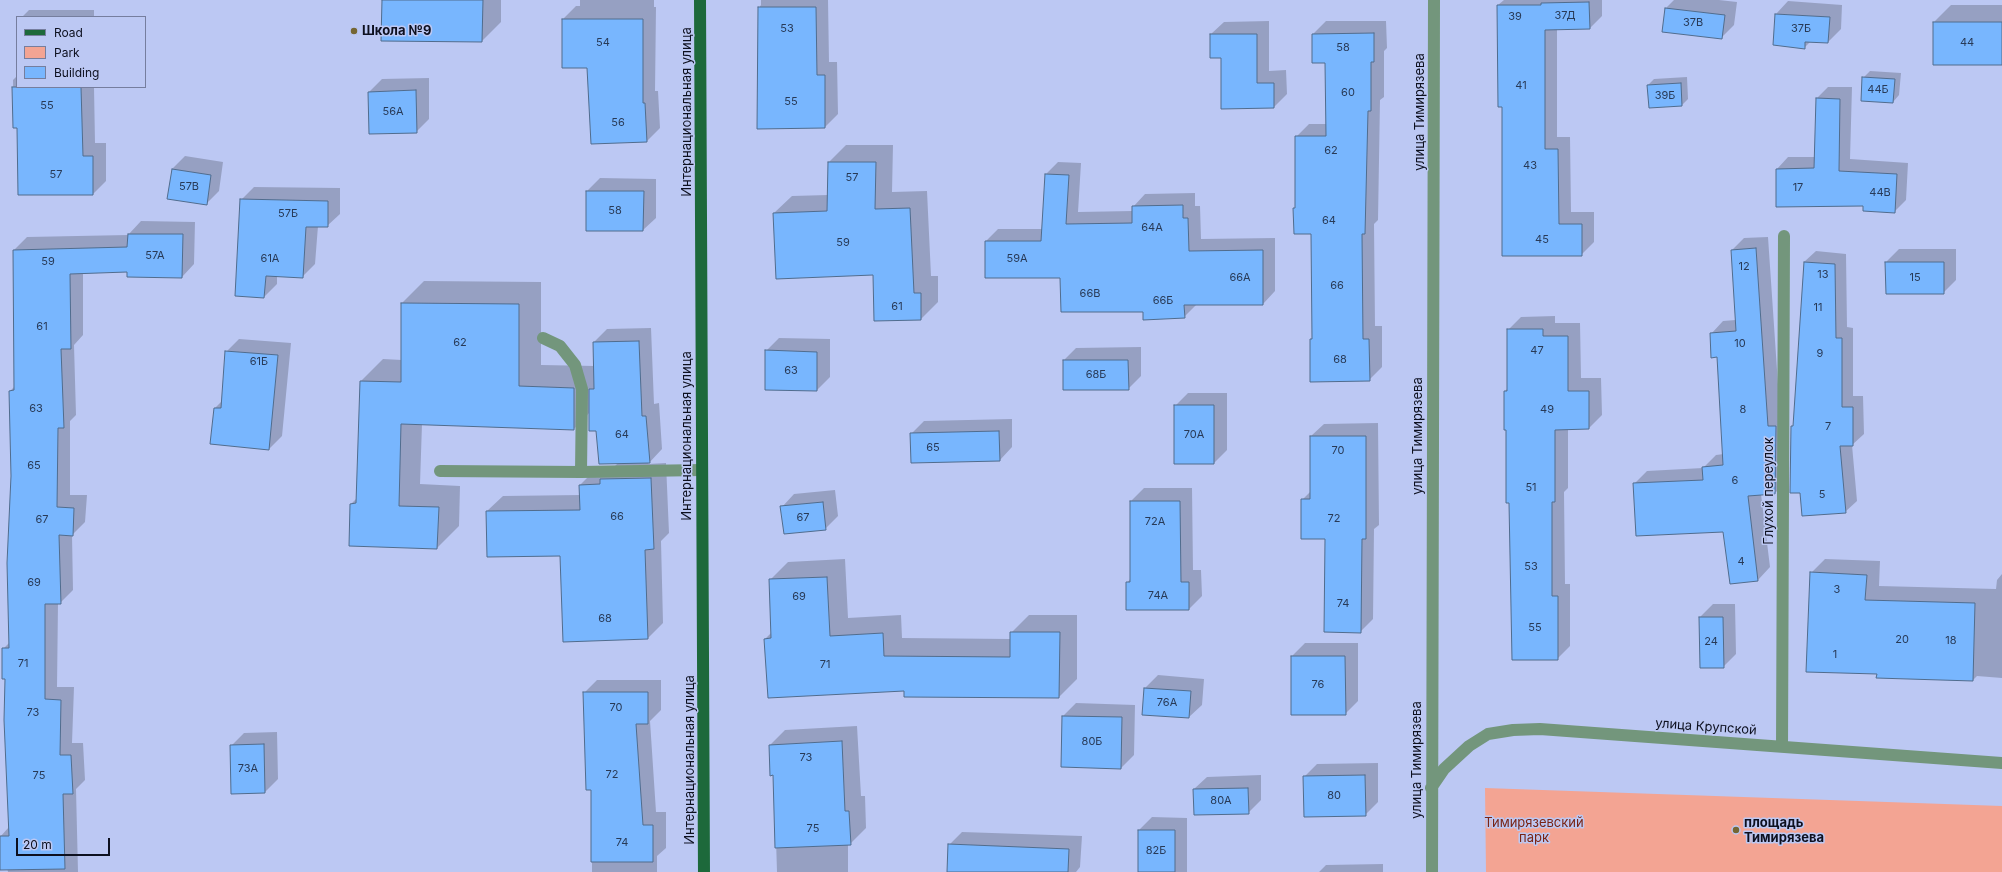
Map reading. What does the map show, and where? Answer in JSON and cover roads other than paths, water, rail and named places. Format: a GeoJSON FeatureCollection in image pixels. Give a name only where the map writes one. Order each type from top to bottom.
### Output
{"type":"FeatureCollection","features":[{"type":"Feature","properties":{"kind":"main road","name":"Интернациональная улица"},"geometry":{"type":"LineString","coordinates":[[700,0],[704,872]]}},
{"type":"Feature","properties":{"kind":"street","name":"улица Тимирязева"},"geometry":{"type":"LineString","coordinates":[[1432,872],[1434,0]]}},
{"type":"Feature","properties":{"kind":"street","name":"Глухой переулок"},"geometry":{"type":"LineString","coordinates":[[1782,747],[1784,236]]}},
{"type":"Feature","properties":{"kind":"street"},"geometry":{"type":"LineString","coordinates":[[543,338],[560,346],[575,365],[582,389],[581,472]]}},
{"type":"Feature","properties":{"kind":"street"},"geometry":{"type":"LineString","coordinates":[[440,471],[581,472],[701,470]]}},
{"type":"Feature","properties":{"kind":"street","name":"улица Крупской"},"geometry":{"type":"LineString","coordinates":[[1431,788],[1444,769],[1469,746],[1488,734],[1513,730],[1540,730],[2002,762]]}},
{"type":"Feature","properties":{"kind":"place","name":"Школа №9"},"geometry":{"type":"Point","coordinates":[354,31]}},
{"type":"Feature","properties":{"kind":"place","name":"площадь Тимирязева"},"geometry":{"type":"Point","coordinates":[1736,830]}},
{"type":"Feature","properties":{"kind":"park label","name":"Тимирязевский парк"},"geometry":{"type":"Point","coordinates":[1534,830]}}]}
